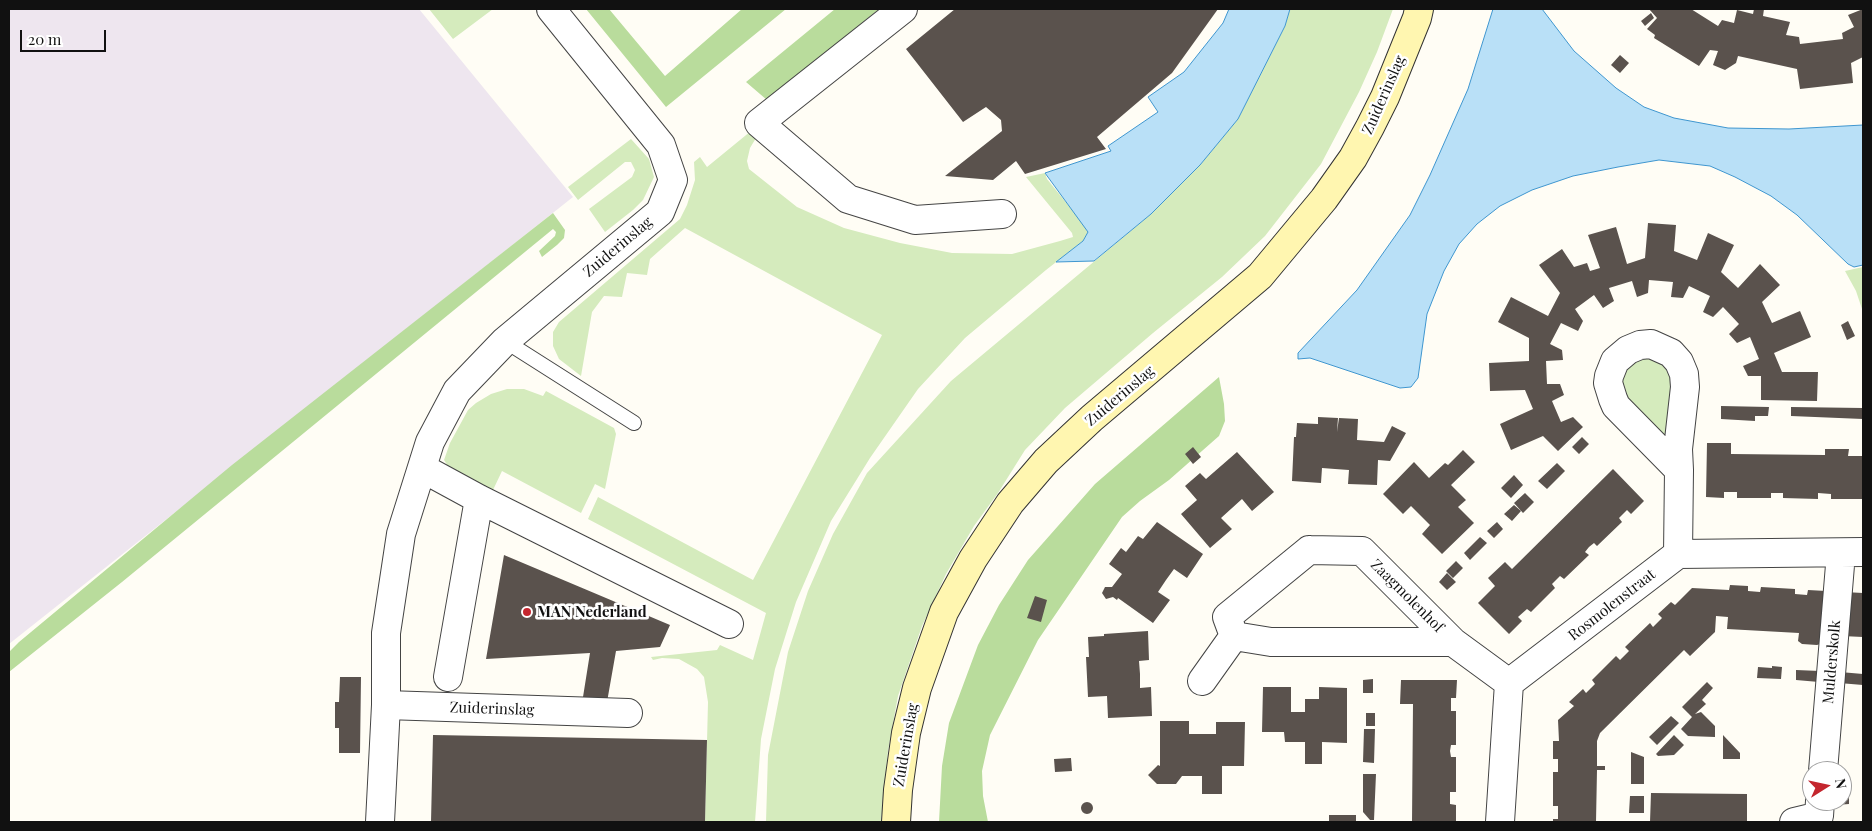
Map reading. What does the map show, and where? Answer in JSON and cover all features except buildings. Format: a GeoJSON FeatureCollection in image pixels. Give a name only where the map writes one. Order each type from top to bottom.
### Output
{"type":"FeatureCollection","features":[{"type":"Feature","properties":{"kind":"street","name":"Zuiderinslag"},"geometry":{"type":"LineString","coordinates":[[380,822],[386,705],[386,633],[401,534],[430,442],[457,391],[505,341],[660,212],[673,180],[662,145],[551,9]]}},
{"type":"Feature","properties":{"kind":"street"},"geometry":{"type":"LineString","coordinates":[[903,9],[759,123],[848,199],[915,220],[1002,214]]}},
{"type":"Feature","properties":{"kind":"street","name":"Zuiderinslag"},"geometry":{"type":"LineString","coordinates":[[896,822],[898,790],[906,733],[917,688],[944,612],[973,559],[1010,503],[1046,462],[1092,418],[1260,276],[1324,199],[1353,158],[1370,127],[1385,97],[1419,9]]}},
{"type":"Feature","properties":{"kind":"street"},"geometry":{"type":"LineString","coordinates":[[422,468],[479,499],[729,624]]}},
{"type":"Feature","properties":{"kind":"street"},"geometry":{"type":"LineString","coordinates":[[1679,470],[1678,554],[1852,552]]}},
{"type":"Feature","properties":{"kind":"street","name":"Zuiderinslag"},"geometry":{"type":"LineString","coordinates":[[448,677],[479,499]]}},
{"type":"Feature","properties":{"kind":"street","name":"Zaagmolenhof"},"geometry":{"type":"LineString","coordinates":[[1453,642],[1271,642],[1234,636],[1227,617],[1309,550],[1362,551],[1453,642],[1509,683]]}},
{"type":"Feature","properties":{"kind":"street","name":"Mulderskolk"},"geometry":{"type":"LineString","coordinates":[[1823,761],[1852,552]]}},
{"type":"Feature","properties":{"kind":"street","name":"Rosmolenstraat"},"geometry":{"type":"LineString","coordinates":[[1509,683],[1678,554]]}},
{"type":"Feature","properties":{"kind":"street"},"geometry":{"type":"LineString","coordinates":[[1202,681],[1234,636]]}},
{"type":"Feature","properties":{"kind":"street"},"geometry":{"type":"LineString","coordinates":[[1500,822],[1509,683]]}},
{"type":"Feature","properties":{"kind":"street","name":"Zuiderinslag"},"geometry":{"type":"LineString","coordinates":[[386,705],[628,713]]}},
{"type":"Feature","properties":{"kind":"street"},"geometry":{"type":"LineString","coordinates":[[1794,822],[1819,816],[1819,811]]}},
{"type":"Feature","properties":{"kind":"lane"},"geometry":{"type":"LineString","coordinates":[[505,341],[634,423]]}},
{"type":"Feature","properties":{"kind":"shaded area"},"geometry":{"type":"Polygon","coordinates":[[[9,9],[419,9],[573,197],[9,644],[9,9]]]}},
{"type":"Feature","properties":{"kind":"green space"},"geometry":{"type":"Polygon","coordinates":[[[429,9],[493,9],[453,39],[429,9]]]}},
{"type":"Feature","properties":{"kind":"green space"},"geometry":{"type":"Polygon","coordinates":[[[586,9],[609,9],[665,76],[742,9],[786,9],[666,107],[586,9]]]}},
{"type":"Feature","properties":{"kind":"green space"},"geometry":{"type":"Polygon","coordinates":[[[835,9],[879,9],[767,100],[746,82],[835,9]]]}},
{"type":"Feature","properties":{"kind":"green space"},"geometry":{"type":"Polygon","coordinates":[[[1290,9],[1393,9],[1359,92],[1321,164],[1265,236],[1222,277],[1065,408],[1025,450],[998,493],[974,526],[946,574],[922,626],[898,696],[888,751],[881,822],[766,822],[768,755],[788,652],[808,591],[833,534],[867,473],[951,381],[1151,214],[1200,165],[1238,119],[1285,26],[1290,9]]]}},
{"type":"Feature","properties":{"kind":"green space"},"geometry":{"type":"Polygon","coordinates":[[[751,131],[756,138],[750,148],[747,161],[749,169],[797,207],[844,228],[900,243],[952,253],[1012,254],[1073,237],[1072,233],[1026,177],[1045,173],[1047,179],[1088,232],[1083,241],[965,338],[918,389],[870,458],[831,521],[796,602],[775,669],[761,739],[755,822],[705,822],[708,702],[704,677],[697,669],[679,659],[662,658],[653,660],[651,657],[717,650],[720,645],[753,660],[766,613],[588,519],[598,497],[753,580],[882,335],[685,228],[650,259],[647,275],[627,273],[622,297],[604,296],[592,312],[581,376],[559,359],[553,346],[553,332],[559,322],[680,219],[687,205],[695,180],[694,162],[700,157],[707,167],[751,131]]]}},
{"type":"Feature","properties":{"kind":"green space"},"geometry":{"type":"Polygon","coordinates":[[[631,139],[649,159],[654,177],[643,200],[605,232],[589,209],[632,177],[635,170],[631,162],[625,162],[578,200],[568,187],[631,139]]]}},
{"type":"Feature","properties":{"kind":"green space"},"geometry":{"type":"Polygon","coordinates":[[[553,213],[565,230],[564,238],[557,245],[542,257],[539,251],[555,236],[556,232],[553,229],[122,582],[9,672],[9,652],[19,642],[232,465],[553,213]]]}},
{"type":"Feature","properties":{"kind":"green space"},"geometry":{"type":"Polygon","coordinates":[[[1863,267],[1863,312],[1856,291],[1845,271],[1863,267]]]}},
{"type":"Feature","properties":{"kind":"green space"},"geometry":{"type":"Polygon","coordinates":[[[1634,354],[1672,364],[1672,444],[1618,395],[1617,367],[1634,354]]]}},
{"type":"Feature","properties":{"kind":"green space"},"geometry":{"type":"Polygon","coordinates":[[[1219,377],[1225,421],[1219,436],[1169,480],[1122,517],[1038,640],[990,735],[982,771],[983,796],[988,822],[939,822],[942,766],[949,723],[978,645],[999,605],[1028,560],[1095,484],[1219,377]]]}},
{"type":"Feature","properties":{"kind":"green space"},"geometry":{"type":"Polygon","coordinates":[[[507,389],[524,389],[543,396],[546,391],[614,428],[616,434],[605,489],[595,484],[581,513],[502,471],[493,490],[448,467],[444,460],[450,443],[468,410],[491,394],[507,389]]]}},
{"type":"Feature","properties":{"kind":"water"},"geometry":{"type":"Polygon","coordinates":[[[1229,9],[1290,9],[1285,26],[1238,119],[1200,165],[1151,214],[1094,261],[1056,262],[1083,241],[1088,232],[1045,173],[1111,151],[1108,146],[1158,112],[1148,97],[1184,72],[1223,23],[1229,9]]]}},
{"type":"Feature","properties":{"kind":"water"},"geometry":{"type":"Polygon","coordinates":[[[1493,9],[1542,9],[1574,51],[1616,88],[1644,107],[1674,118],[1728,128],[1789,129],[1863,125],[1863,265],[1854,267],[1848,264],[1797,215],[1771,196],[1735,177],[1710,166],[1659,160],[1573,176],[1532,190],[1500,206],[1477,224],[1459,244],[1444,271],[1427,314],[1418,378],[1411,387],[1400,388],[1310,358],[1298,359],[1298,353],[1357,290],[1410,215],[1468,89],[1493,9]]]}},
{"type":"Feature","properties":{"kind":"place","name":"MAN Nederland"},"geometry":{"type":"Point","coordinates":[527,612]}}]}
